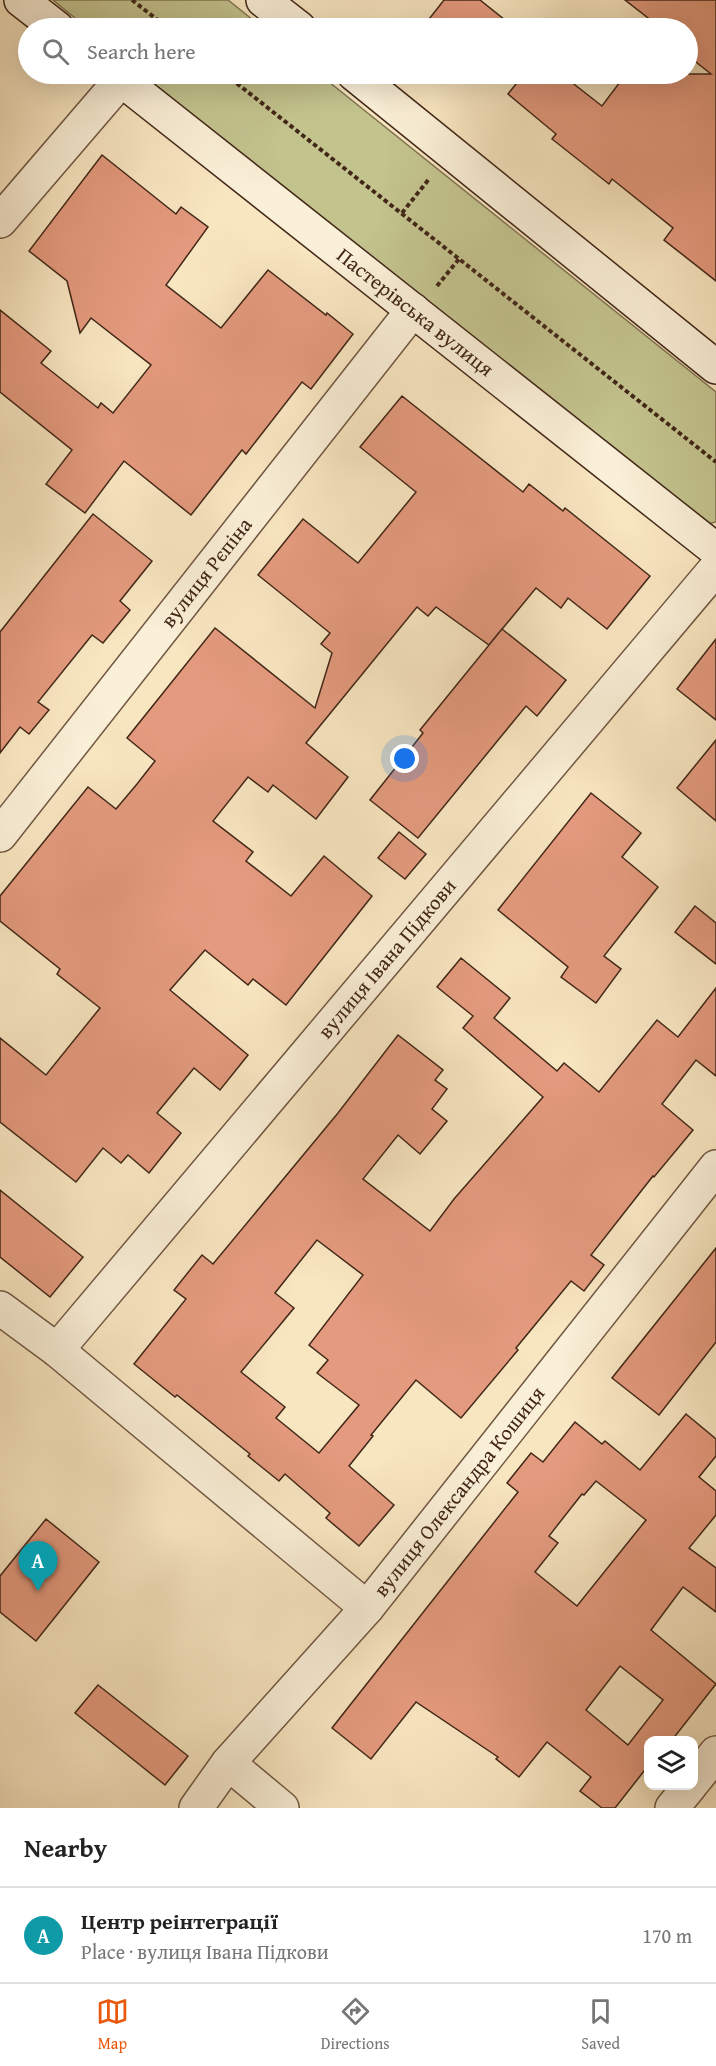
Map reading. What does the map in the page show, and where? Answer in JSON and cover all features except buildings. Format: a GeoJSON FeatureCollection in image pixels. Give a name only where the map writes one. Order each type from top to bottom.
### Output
{"type":"FeatureCollection","features":[{"type":"Feature","properties":{"kind":"street"},"geometry":{"type":"LineString","coordinates":[[21,0],[44,18]]}},
{"type":"Feature","properties":{"kind":"street"},"geometry":{"type":"LineString","coordinates":[[263,0],[286,18]]}},
{"type":"Feature","properties":{"kind":"street"},"geometry":{"type":"LineString","coordinates":[[0,221],[111,84]]}},
{"type":"Feature","properties":{"kind":"street","name":"Пастерівська вулиця"},"geometry":{"type":"LineString","coordinates":[[128,84],[716,550]]}},
{"type":"Feature","properties":{"kind":"street"},"geometry":{"type":"LineString","coordinates":[[366,84],[716,367]]}},
{"type":"Feature","properties":{"kind":"street","name":"вулиця Рєпіна"},"geometry":{"type":"LineString","coordinates":[[0,835],[413,310]]}},
{"type":"Feature","properties":{"kind":"street","name":"вулиця Івана Підкови"},"geometry":{"type":"LineString","coordinates":[[57,1350],[716,568]]}},
{"type":"Feature","properties":{"kind":"street","name":"вулиця Олександра Кошиця"},"geometry":{"type":"LineString","coordinates":[[196,1808],[228,1763],[367,1608],[716,1167]]}},
{"type":"Feature","properties":{"kind":"street"},"geometry":{"type":"LineString","coordinates":[[0,1308],[57,1350],[367,1608]]}},
{"type":"Feature","properties":{"kind":"street"},"geometry":{"type":"LineString","coordinates":[[698,1775],[716,1754]]}},
{"type":"Feature","properties":{"kind":"street"},"geometry":{"type":"LineString","coordinates":[[228,1763],[282,1808]]}},
{"type":"Feature","properties":{"kind":"street"},"geometry":{"type":"LineString","coordinates":[[672,1808],[686,1790]]}},
{"type":"Feature","properties":{"kind":"path"},"geometry":{"type":"LineString","coordinates":[[132,0],[155,18]]}},
{"type":"Feature","properties":{"kind":"path"},"geometry":{"type":"LineString","coordinates":[[238,84],[716,462]]}},
{"type":"Feature","properties":{"kind":"path"},"geometry":{"type":"LineString","coordinates":[[402,213],[451,152]]}},
{"type":"Feature","properties":{"kind":"green space"},"geometry":{"type":"Polygon","coordinates":[[[53,0],[228,0],[250,18],[75,18],[53,0]]]}},
{"type":"Feature","properties":{"kind":"green space"},"geometry":{"type":"Polygon","coordinates":[[[154,84],[331,84],[716,392],[716,522],[707,524],[154,84]]]}},
{"type":"Feature","properties":{"kind":"place","name":"Центр реінтеграції"},"geometry":{"type":"Point","coordinates":[38,1591]}}]}
